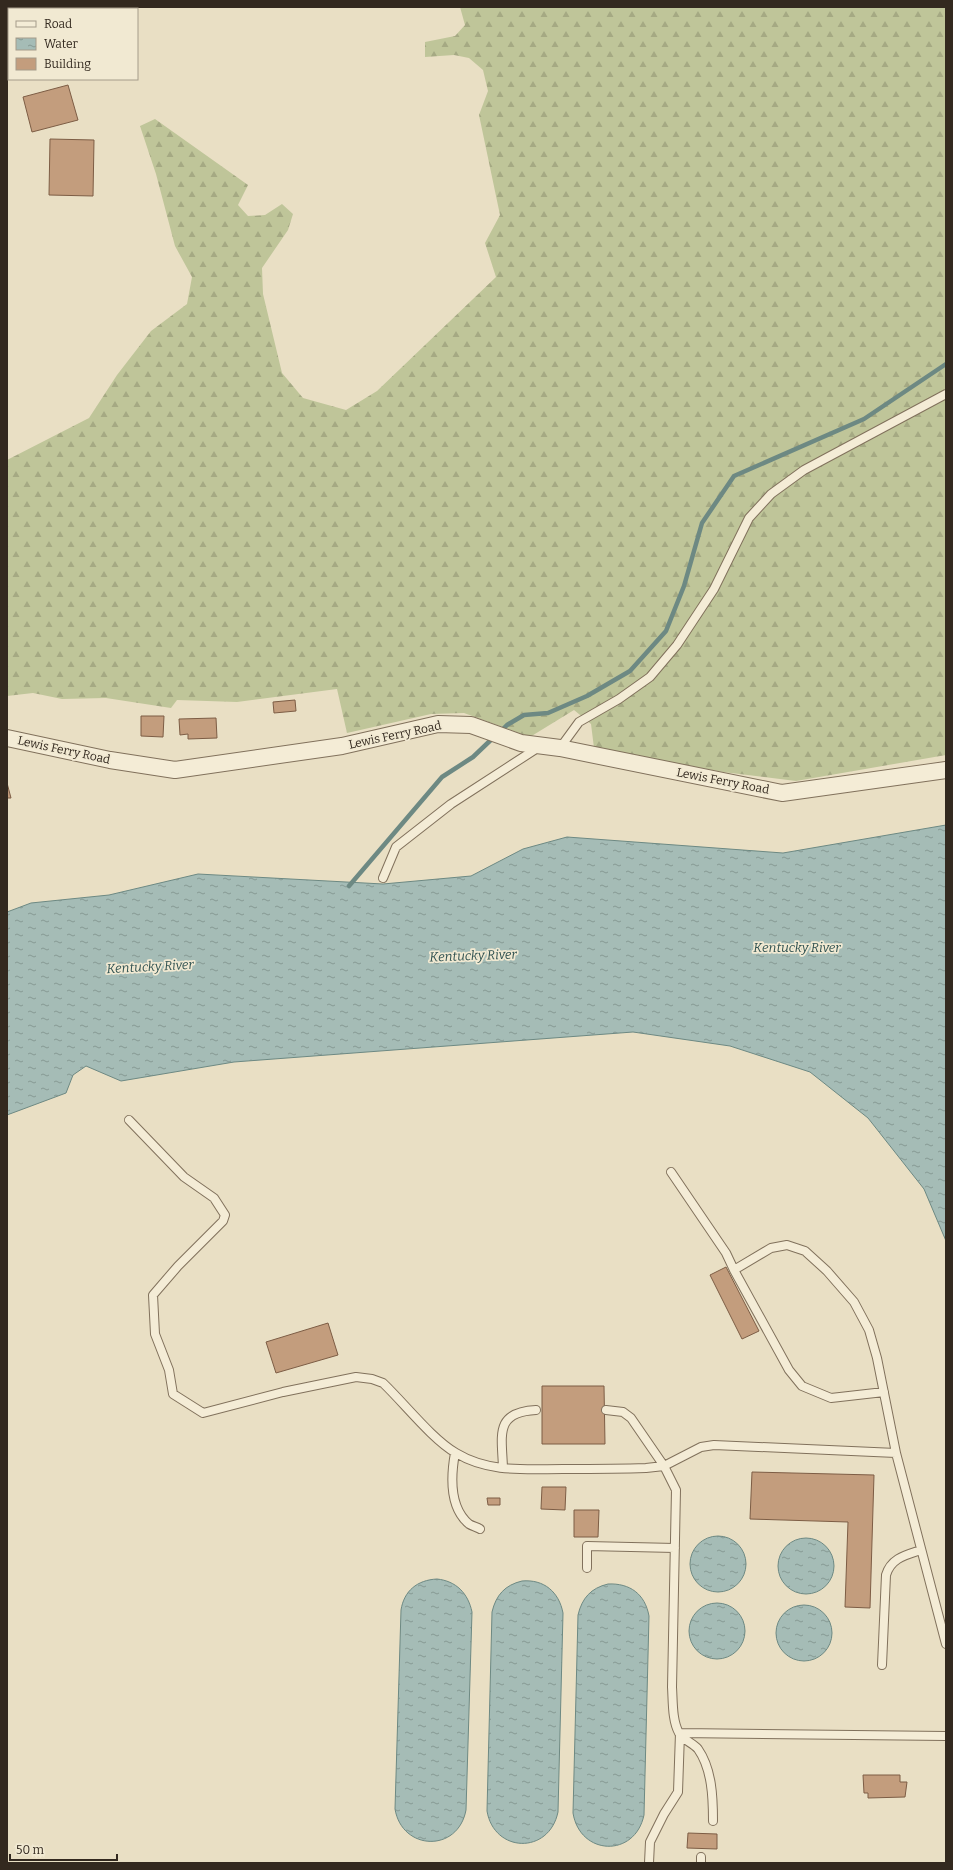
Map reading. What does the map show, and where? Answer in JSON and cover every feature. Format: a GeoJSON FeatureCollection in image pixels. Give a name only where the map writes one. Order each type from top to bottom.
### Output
{"type":"FeatureCollection","features":[{"type":"Feature","properties":{"kind":"street","name":"Lewis Ferry Road"},"geometry":{"type":"LineString","coordinates":[[7,738],[110,760],[175,770],[342,746],[438,724],[471,725],[521,743],[560,748],[782,793],[946,770]]}},
{"type":"Feature","properties":{"kind":"lane"},"geometry":{"type":"LineString","coordinates":[[560,748],[579,722],[619,699],[650,677],[677,645],[714,589],[749,518],[772,494],[804,470],[946,394]]}},
{"type":"Feature","properties":{"kind":"lane"},"geometry":{"type":"LineString","coordinates":[[383,878],[396,847],[451,804],[541,746]]}},
{"type":"Feature","properties":{"kind":"lane"},"geometry":{"type":"LineString","coordinates":[[129,1120],[184,1176],[214,1198],[225,1215],[223,1221],[178,1266],[153,1295],[155,1334],[169,1370],[173,1394],[203,1413],[283,1392],[356,1377],[372,1379],[383,1383],[440,1441],[455,1453],[474,1462],[502,1468],[646,1468],[664,1466],[701,1447],[714,1445],[896,1453]]}},
{"type":"Feature","properties":{"kind":"lane"},"geometry":{"type":"LineString","coordinates":[[671,1172],[726,1253],[789,1370],[802,1386],[831,1398],[884,1392]]}},
{"type":"Feature","properties":{"kind":"lane"},"geometry":{"type":"LineString","coordinates":[[734,1270],[771,1248],[787,1245],[805,1251],[827,1271],[854,1302],[869,1330],[884,1392],[896,1453],[946,1644]]}},
{"type":"Feature","properties":{"kind":"lane"},"geometry":{"type":"LineString","coordinates":[[502,1468],[502,1437],[507,1418],[517,1413],[536,1410]]}},
{"type":"Feature","properties":{"kind":"lane"},"geometry":{"type":"LineString","coordinates":[[606,1410],[623,1412],[631,1418],[664,1466],[676,1490],[672,1687],[673,1712],[680,1733],[678,1792],[664,1814],[650,1842],[649,1863]]}},
{"type":"Feature","properties":{"kind":"lane"},"geometry":{"type":"LineString","coordinates":[[455,1453],[452,1471],[454,1496],[460,1514],[469,1524],[480,1529]]}},
{"type":"Feature","properties":{"kind":"lane"},"geometry":{"type":"LineString","coordinates":[[587,1568],[587,1546],[674,1548]]}},
{"type":"Feature","properties":{"kind":"lane"},"geometry":{"type":"LineString","coordinates":[[882,1665],[886,1575],[888,1567],[895,1560],[921,1550]]}},
{"type":"Feature","properties":{"kind":"lane"},"geometry":{"type":"LineString","coordinates":[[680,1733],[946,1736]]}},
{"type":"Feature","properties":{"kind":"lane"},"geometry":{"type":"LineString","coordinates":[[680,1733],[698,1749],[708,1771],[713,1800],[713,1821]]}},
{"type":"Feature","properties":{"kind":"green space"},"geometry":{"type":"Polygon","coordinates":[[[460,7],[946,7],[946,755],[796,781],[723,772],[594,748],[591,724],[574,710],[530,737],[464,713],[431,714],[347,733],[337,689],[237,702],[177,700],[171,708],[106,698],[62,699],[33,693],[7,696],[7,460],[89,418],[117,375],[151,331],[187,304],[192,277],[175,246],[156,174],[140,126],[155,119],[248,185],[238,205],[248,216],[265,215],[282,204],[293,214],[288,230],[262,268],[263,294],[282,373],[303,398],[346,410],[377,391],[496,277],[485,243],[500,215],[479,115],[488,91],[483,70],[469,58],[454,55],[425,57],[425,42],[455,36],[465,25],[460,7]]]}},
{"type":"Feature","properties":{"kind":"water","name":"Kentucky River"},"geometry":{"type":"Polygon","coordinates":[[[946,825],[946,1241],[924,1189],[868,1118],[810,1072],[730,1046],[633,1032],[234,1062],[121,1081],[86,1066],[73,1075],[66,1093],[7,1115],[7,912],[31,903],[109,895],[198,874],[383,884],[471,876],[523,849],[567,837],[783,853],[946,825]]]}},
{"type":"Feature","properties":{"kind":"water"},"geometry":{"type":"Polygon","coordinates":[[[718,1536],[733,1541],[741,1549],[746,1564],[741,1579],[733,1587],[718,1592],[703,1587],[695,1579],[690,1564],[695,1549],[703,1541],[718,1536]]]}},
{"type":"Feature","properties":{"kind":"water"},"geometry":{"type":"Polygon","coordinates":[[[806,1538],[821,1543],[829,1551],[834,1566],[829,1581],[821,1589],[806,1594],[791,1589],[783,1581],[778,1566],[783,1551],[791,1543],[806,1538]]]}},
{"type":"Feature","properties":{"kind":"water"},"geometry":{"type":"Polygon","coordinates":[[[437,1579],[450,1582],[460,1589],[468,1599],[472,1612],[466,1810],[461,1824],[453,1834],[442,1840],[430,1841],[418,1839],[408,1833],[400,1823],[395,1809],[401,1610],[408,1592],[418,1584],[437,1579]]]}},
{"type":"Feature","properties":{"kind":"water"},"geometry":{"type":"Polygon","coordinates":[[[522,1581],[537,1582],[549,1588],[558,1599],[563,1613],[558,1812],[553,1826],[544,1836],[533,1842],[522,1843],[510,1841],[500,1835],[492,1825],[487,1811],[492,1612],[496,1601],[502,1592],[511,1585],[522,1581]]]}},
{"type":"Feature","properties":{"kind":"water"},"geometry":{"type":"Polygon","coordinates":[[[608,1584],[623,1585],[635,1591],[644,1602],[649,1616],[644,1815],[639,1829],[630,1839],[619,1845],[608,1846],[596,1844],[586,1838],[578,1827],[573,1813],[578,1615],[582,1604],[588,1595],[597,1588],[608,1584]]]}},
{"type":"Feature","properties":{"kind":"water"},"geometry":{"type":"Polygon","coordinates":[[[717,1603],[732,1608],[740,1616],[745,1631],[740,1646],[732,1654],[717,1659],[702,1654],[694,1646],[689,1631],[694,1616],[702,1608],[717,1603]]]}},
{"type":"Feature","properties":{"kind":"water"},"geometry":{"type":"Polygon","coordinates":[[[804,1605],[819,1610],[827,1618],[832,1633],[827,1648],[819,1656],[804,1661],[789,1656],[781,1648],[776,1633],[781,1618],[789,1610],[804,1605]]]}},
{"type":"Feature","properties":{"kind":"building"},"geometry":{"type":"Polygon","coordinates":[[[68,85],[78,120],[32,132],[23,97],[68,85]]]}},
{"type":"Feature","properties":{"kind":"building"},"geometry":{"type":"Polygon","coordinates":[[[50,139],[94,140],[93,196],[49,195],[50,139]]]}},
{"type":"Feature","properties":{"kind":"building"},"geometry":{"type":"Polygon","coordinates":[[[295,700],[296,711],[274,713],[273,702],[295,700]]]}},
{"type":"Feature","properties":{"kind":"building"},"geometry":{"type":"Polygon","coordinates":[[[141,716],[164,716],[163,737],[141,736],[141,716]]]}},
{"type":"Feature","properties":{"kind":"building"},"geometry":{"type":"Polygon","coordinates":[[[216,718],[217,738],[188,739],[188,734],[180,735],[179,719],[216,718]]]}},
{"type":"Feature","properties":{"kind":"building"},"geometry":{"type":"Polygon","coordinates":[[[7,783],[11,798],[7,798],[7,783]]]}},
{"type":"Feature","properties":{"kind":"building"},"geometry":{"type":"Polygon","coordinates":[[[726,1267],[759,1331],[742,1339],[710,1275],[726,1267]]]}},
{"type":"Feature","properties":{"kind":"building"},"geometry":{"type":"Polygon","coordinates":[[[328,1323],[338,1355],[276,1373],[266,1342],[328,1323]]]}},
{"type":"Feature","properties":{"kind":"building"},"geometry":{"type":"Polygon","coordinates":[[[542,1386],[604,1386],[605,1444],[542,1444],[542,1386]]]}},
{"type":"Feature","properties":{"kind":"building"},"geometry":{"type":"Polygon","coordinates":[[[752,1472],[874,1475],[870,1608],[845,1607],[848,1522],[750,1519],[752,1472]]]}},
{"type":"Feature","properties":{"kind":"building"},"geometry":{"type":"Polygon","coordinates":[[[542,1487],[566,1487],[565,1510],[541,1509],[542,1487]]]}},
{"type":"Feature","properties":{"kind":"building"},"geometry":{"type":"Polygon","coordinates":[[[487,1498],[500,1498],[500,1505],[488,1505],[487,1498]]]}},
{"type":"Feature","properties":{"kind":"building"},"geometry":{"type":"Polygon","coordinates":[[[574,1510],[599,1510],[598,1537],[574,1537],[574,1510]]]}},
{"type":"Feature","properties":{"kind":"building"},"geometry":{"type":"Polygon","coordinates":[[[863,1775],[900,1775],[900,1782],[907,1782],[905,1797],[868,1798],[868,1793],[864,1793],[863,1775]]]}},
{"type":"Feature","properties":{"kind":"building"},"geometry":{"type":"Polygon","coordinates":[[[688,1833],[717,1834],[717,1849],[687,1848],[688,1833]]]}},
{"type":"Feature","properties":{"kind":"waterway"},"geometry":{"type":"LineString","coordinates":[[501,731],[507,725],[524,715],[548,713],[587,696],[630,671],[666,631],[684,586],[702,523],[734,476],[864,419],[946,364]]}},
{"type":"Feature","properties":{"kind":"waterway"},"geometry":{"type":"LineString","coordinates":[[349,886],[442,777],[473,757],[495,736]]}}]}
